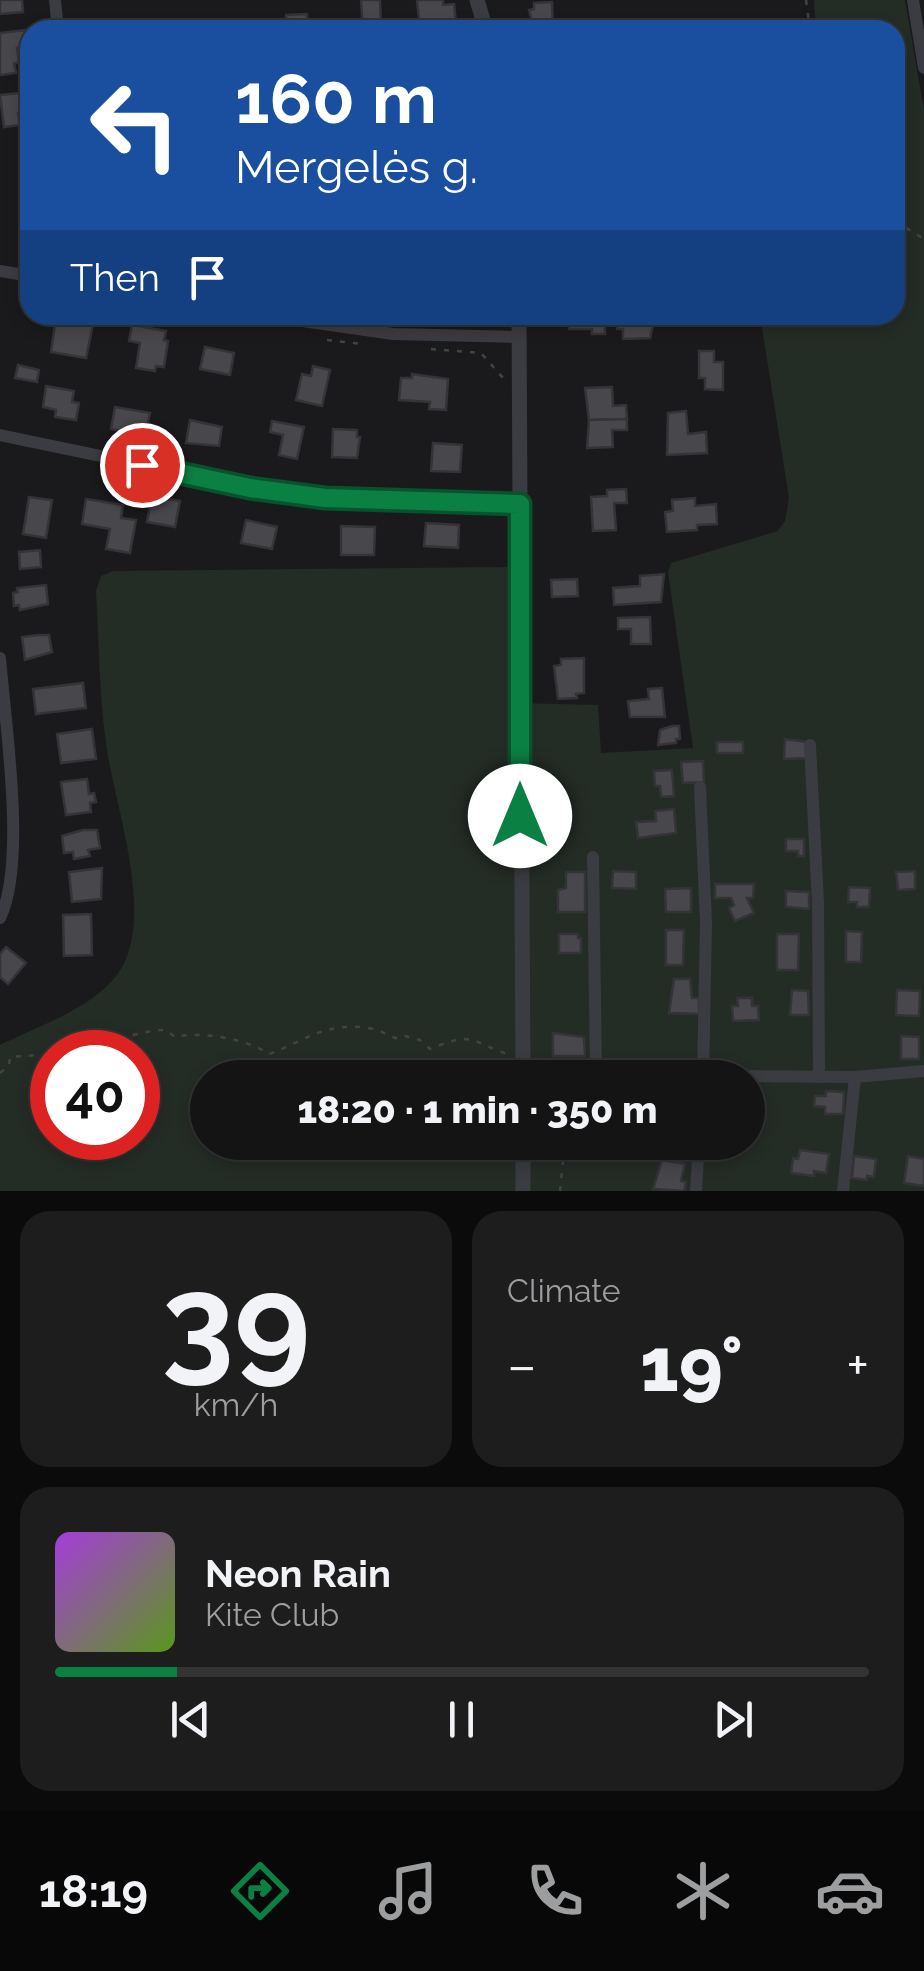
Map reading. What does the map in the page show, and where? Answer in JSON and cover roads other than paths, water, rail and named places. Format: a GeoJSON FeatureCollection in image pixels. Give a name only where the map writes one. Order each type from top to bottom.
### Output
{"type":"FeatureCollection","features":[{"type":"Feature","properties":{"kind":"street"},"geometry":{"type":"LineString","coordinates":[[912,0],[924,68]]}},
{"type":"Feature","properties":{"kind":"street"},"geometry":{"type":"LineString","coordinates":[[355,325],[392,334],[519,337]]}},
{"type":"Feature","properties":{"kind":"street"},"geometry":{"type":"LineString","coordinates":[[519,325],[523,1060]]}},
{"type":"Feature","properties":{"kind":"street"},"geometry":{"type":"LineString","coordinates":[[0,435],[250,488],[325,498],[520,504]]}},
{"type":"Feature","properties":{"kind":"street"},"geometry":{"type":"LineString","coordinates":[[0,658],[13,842],[12,880],[0,918]]}},
{"type":"Feature","properties":{"kind":"street"},"geometry":{"type":"LineString","coordinates":[[810,745],[818,902],[819,1077]]}},
{"type":"Feature","properties":{"kind":"street"},"geometry":{"type":"LineString","coordinates":[[700,787],[706,922],[704,1060]]}},
{"type":"Feature","properties":{"kind":"street"},"geometry":{"type":"LineString","coordinates":[[593,856],[596,1060]]}},
{"type":"Feature","properties":{"kind":"street"},"geometry":{"type":"LineString","coordinates":[[765,1077],[924,1072]]}},
{"type":"Feature","properties":{"kind":"street"},"geometry":{"type":"LineString","coordinates":[[842,1191],[856,1077]]}},
{"type":"Feature","properties":{"kind":"street"},"geometry":{"type":"LineString","coordinates":[[523,1160],[524,1191]]}},
{"type":"Feature","properties":{"kind":"street"},"geometry":{"type":"LineString","coordinates":[[696,1191],[699,1160]]}}]}
